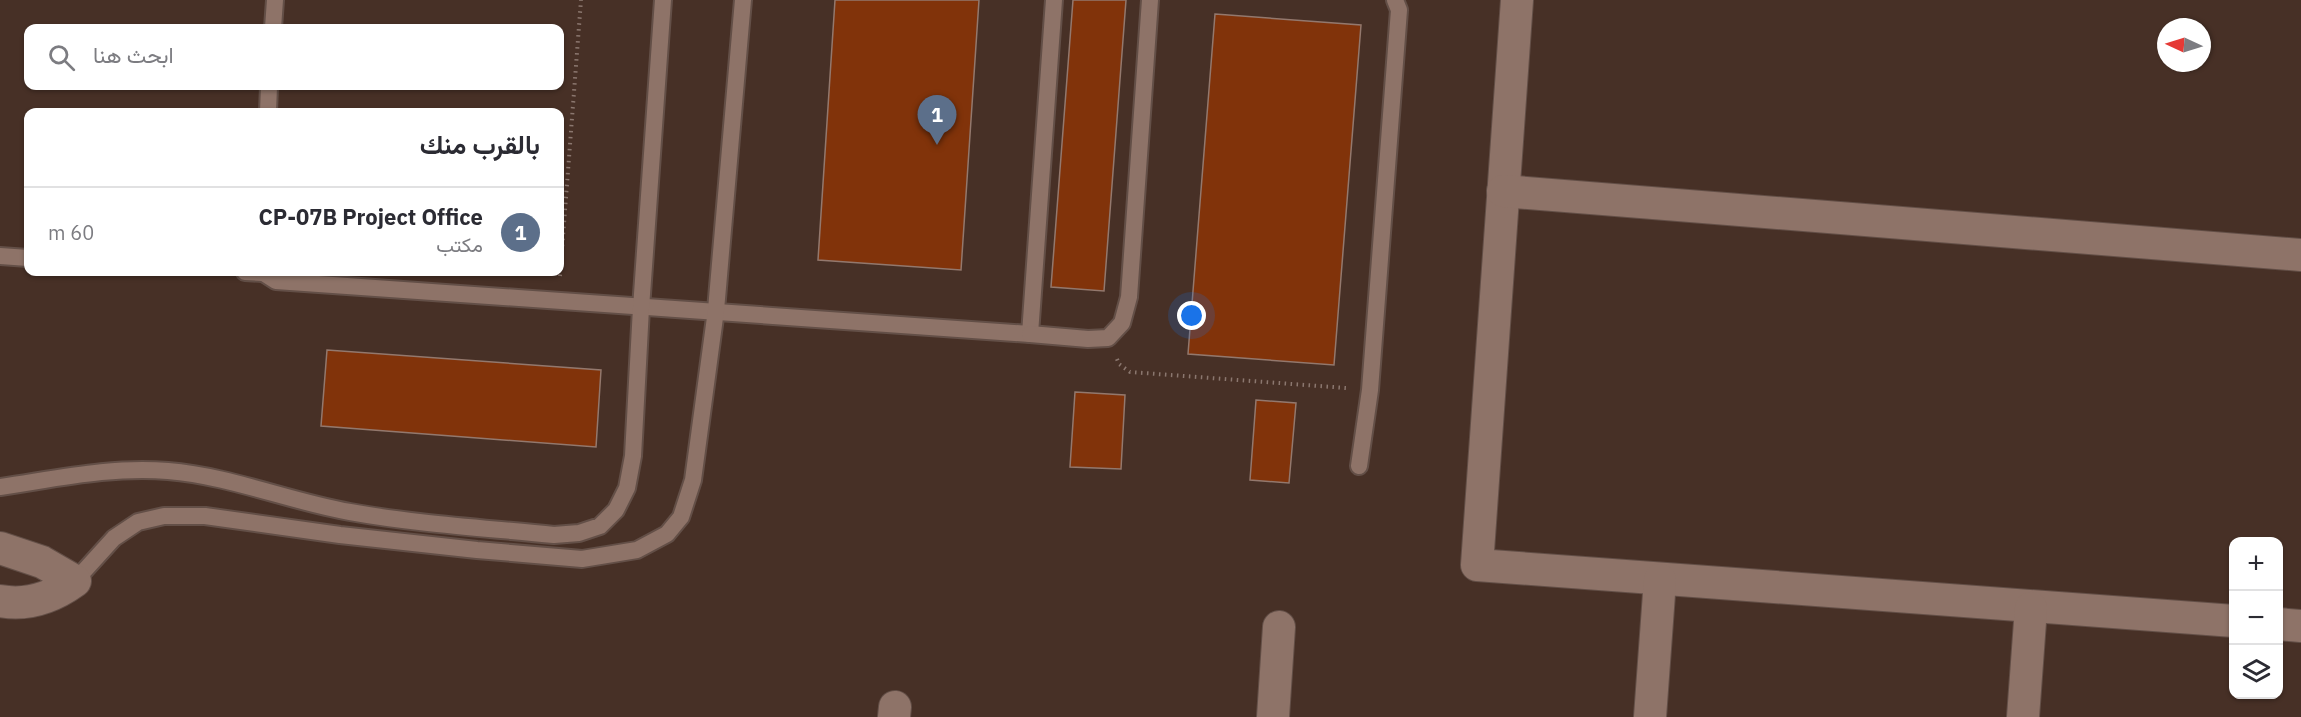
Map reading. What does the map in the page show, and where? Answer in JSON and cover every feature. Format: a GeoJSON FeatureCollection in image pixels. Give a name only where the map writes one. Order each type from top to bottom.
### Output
{"type":"FeatureCollection","features":[{"type":"Feature","properties":{"kind":"street"},"geometry":{"type":"LineString","coordinates":[[1517,0],[1477,565],[2031,608],[2229,621]]}},
{"type":"Feature","properties":{"kind":"street"},"geometry":{"type":"LineString","coordinates":[[1503,191],[2301,255]]}},
{"type":"Feature","properties":{"kind":"street"},"geometry":{"type":"LineString","coordinates":[[0,548],[42,562],[75,581],[54,594],[40,599],[24,602],[0,601]]}},
{"type":"Feature","properties":{"kind":"street"},"geometry":{"type":"LineString","coordinates":[[1650,717],[1660,580]]}},
{"type":"Feature","properties":{"kind":"street"},"geometry":{"type":"LineString","coordinates":[[2023,717],[2031,608]]}},
{"type":"Feature","properties":{"kind":"street"},"geometry":{"type":"LineString","coordinates":[[2283,624],[2301,626]]}},
{"type":"Feature","properties":{"kind":"street"},"geometry":{"type":"LineString","coordinates":[[1272,717],[1279,627]]}},
{"type":"Feature","properties":{"kind":"lane"},"geometry":{"type":"LineString","coordinates":[[273,24],[275,0]]}},
{"type":"Feature","properties":{"kind":"lane"},"geometry":{"type":"LineString","coordinates":[[0,487],[104,473],[166,471],[203,475],[350,512],[554,535],[579,533],[600,526],[616,510],[627,488],[633,456],[663,0]]}},
{"type":"Feature","properties":{"kind":"lane"},"geometry":{"type":"LineString","coordinates":[[75,581],[114,538],[138,522],[164,516],[205,516],[340,535],[582,559],[637,550],[667,534],[681,517],[693,480],[716,310],[743,0]]}},
{"type":"Feature","properties":{"kind":"lane"},"geometry":{"type":"LineString","coordinates":[[1030,334],[1054,0]]}},
{"type":"Feature","properties":{"kind":"lane"},"geometry":{"type":"LineString","coordinates":[[268,276],[276,281],[641,308],[716,310],[1088,339],[1108,338],[1122,323],[1129,297],[1150,0]]}},
{"type":"Feature","properties":{"kind":"lane"},"geometry":{"type":"LineString","coordinates":[[1359,466],[1370,390],[1399,10],[1395,0]]}},
{"type":"Feature","properties":{"kind":"lane"},"geometry":{"type":"LineString","coordinates":[[267,108],[269,90]]}},
{"type":"Feature","properties":{"kind":"lane"},"geometry":{"type":"LineString","coordinates":[[0,256],[24,258]]}},
{"type":"Feature","properties":{"kind":"lane"},"geometry":{"type":"LineString","coordinates":[[477,550],[480,527]]}},
{"type":"Feature","properties":{"kind":"path"},"geometry":{"type":"LineString","coordinates":[[564,222],[581,0]]}},
{"type":"Feature","properties":{"kind":"path"},"geometry":{"type":"LineString","coordinates":[[558,301],[560,276]]}},
{"type":"Feature","properties":{"kind":"path"},"geometry":{"type":"LineString","coordinates":[[1108,338],[1119,364],[1130,372],[1370,390]]}},
{"type":"Feature","properties":{"kind":"building"},"geometry":{"type":"Polygon","coordinates":[[[835,0],[979,0],[961,270],[818,260],[835,0]]]}},
{"type":"Feature","properties":{"kind":"building"},"geometry":{"type":"Polygon","coordinates":[[[1073,0],[1126,0],[1104,291],[1051,287],[1073,0]]]}},
{"type":"Feature","properties":{"kind":"building"},"geometry":{"type":"Polygon","coordinates":[[[1215,14],[1361,25],[1334,365],[1188,354],[1215,14]]]}},
{"type":"Feature","properties":{"kind":"building"},"geometry":{"type":"Polygon","coordinates":[[[327,350],[601,370],[596,447],[321,426],[327,350]]]}},
{"type":"Feature","properties":{"kind":"building"},"geometry":{"type":"Polygon","coordinates":[[[1075,392],[1125,395],[1121,469],[1070,467],[1075,392]]]}},
{"type":"Feature","properties":{"kind":"building"},"geometry":{"type":"Polygon","coordinates":[[[1256,400],[1296,403],[1289,483],[1250,480],[1256,400]]]}},
{"type":"Feature","properties":{"kind":"place","name":"CP-07B Project Office"},"geometry":{"type":"Point","coordinates":[937,145]}}]}
